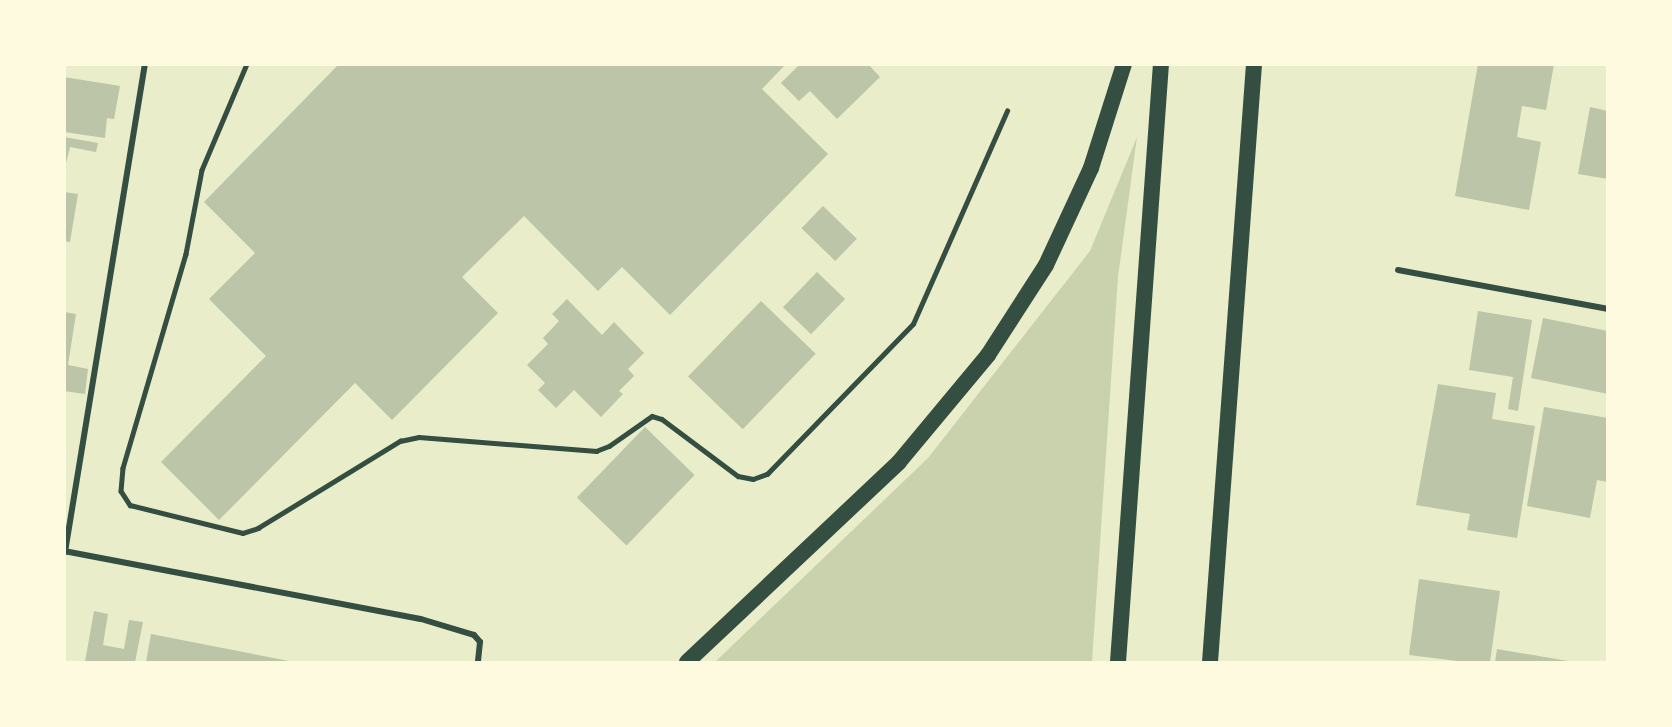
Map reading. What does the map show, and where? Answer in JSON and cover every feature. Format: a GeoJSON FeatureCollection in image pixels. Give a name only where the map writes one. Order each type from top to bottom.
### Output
{"type":"FeatureCollection","features":[{"type":"Feature","properties":{"kind":"highway"},"geometry":{"type":"LineString","coordinates":[[687,663],[899,462],[988,356],[1046,265],[1061,233],[1091,168],[1124,64]]}},
{"type":"Feature","properties":{"kind":"highway"},"geometry":{"type":"LineString","coordinates":[[1118,663],[1161,64]]}},
{"type":"Feature","properties":{"kind":"highway"},"geometry":{"type":"LineString","coordinates":[[1210,663],[1254,64]]}},
{"type":"Feature","properties":{"kind":"street"},"geometry":{"type":"LineString","coordinates":[[145,64],[65,551],[421,620],[474,635],[480,642],[478,663]]}},
{"type":"Feature","properties":{"kind":"street"},"geometry":{"type":"LineString","coordinates":[[1398,270],[1608,309]]}},
{"type":"Feature","properties":{"kind":"lane"},"geometry":{"type":"LineString","coordinates":[[247,64],[202,170],[186,254],[126,458],[122,491],[130,505],[243,533],[258,528],[400,441],[419,437],[596,451],[609,446],[652,416],[662,419],[738,476],[753,479],[767,474],[913,324],[1008,111]]}},
{"type":"Feature","properties":{"kind":"green space"},"geometry":{"type":"Polygon","coordinates":[[[1137,137],[1118,277],[1092,662],[715,662],[928,458],[1090,251],[1137,137]]]}},
{"type":"Feature","properties":{"kind":"building"},"geometry":{"type":"Polygon","coordinates":[[[339,64],[786,64],[762,89],[828,154],[670,315],[622,267],[598,291],[524,216],[462,277],[498,313],[392,420],[355,383],[219,520],[161,462],[266,356],[209,299],[255,253],[204,202],[339,64]]]}},
{"type":"Feature","properties":{"kind":"building"},"geometry":{"type":"Polygon","coordinates":[[[800,64],[868,64],[880,77],[837,119],[810,91],[799,101],[781,83],[800,64]]]}},
{"type":"Feature","properties":{"kind":"building"},"geometry":{"type":"Polygon","coordinates":[[[1478,64],[1554,64],[1546,110],[1522,106],[1517,137],[1541,142],[1529,210],[1455,196],[1478,64]]]}},
{"type":"Feature","properties":{"kind":"building"},"geometry":{"type":"Polygon","coordinates":[[[64,77],[120,86],[114,119],[107,118],[105,138],[64,132],[64,77]]]}},
{"type":"Feature","properties":{"kind":"building"},"geometry":{"type":"Polygon","coordinates":[[[1590,107],[1608,111],[1608,179],[1578,174],[1590,107]]]}},
{"type":"Feature","properties":{"kind":"building"},"geometry":{"type":"Polygon","coordinates":[[[64,137],[98,143],[96,152],[70,147],[64,171],[64,137]]]}},
{"type":"Feature","properties":{"kind":"building"},"geometry":{"type":"Polygon","coordinates":[[[64,192],[78,194],[70,242],[64,241],[64,192]]]}},
{"type":"Feature","properties":{"kind":"building"},"geometry":{"type":"Polygon","coordinates":[[[823,206],[857,239],[835,261],[801,228],[823,206]]]}},
{"type":"Feature","properties":{"kind":"building"},"geometry":{"type":"Polygon","coordinates":[[[817,272],[845,299],[811,334],[783,307],[817,272]]]}},
{"type":"Feature","properties":{"kind":"building"},"geometry":{"type":"Polygon","coordinates":[[[567,299],[602,335],[614,322],[644,353],[628,369],[634,376],[619,391],[623,394],[601,417],[574,390],[556,408],[538,390],[545,383],[527,365],[548,344],[543,338],[559,321],[552,314],[567,299]]]}},
{"type":"Feature","properties":{"kind":"building"},"geometry":{"type":"Polygon","coordinates":[[[761,301],[816,354],[743,429],[688,377],[761,301]]]}},
{"type":"Feature","properties":{"kind":"building"},"geometry":{"type":"Polygon","coordinates":[[[1478,311],[1532,320],[1518,411],[1508,409],[1513,377],[1469,370],[1478,311]]]}},
{"type":"Feature","properties":{"kind":"building"},"geometry":{"type":"Polygon","coordinates":[[[64,312],[76,314],[68,365],[88,369],[85,394],[64,391],[64,312]]]}},
{"type":"Feature","properties":{"kind":"building"},"geometry":{"type":"Polygon","coordinates":[[[1543,318],[1608,331],[1608,394],[1531,378],[1543,318]]]}},
{"type":"Feature","properties":{"kind":"building"},"geometry":{"type":"Polygon","coordinates":[[[1438,384],[1496,393],[1492,419],[1535,426],[1517,538],[1467,530],[1470,514],[1416,505],[1438,384]]]}},
{"type":"Feature","properties":{"kind":"building"},"geometry":{"type":"Polygon","coordinates":[[[1544,407],[1608,418],[1608,482],[1597,480],[1590,518],[1527,506],[1544,407]]]}},
{"type":"Feature","properties":{"kind":"building"},"geometry":{"type":"Polygon","coordinates":[[[645,427],[695,475],[627,545],[577,497],[645,427]]]}},
{"type":"Feature","properties":{"kind":"building"},"geometry":{"type":"Polygon","coordinates":[[[1419,579],[1500,591],[1490,662],[1465,662],[1409,655],[1419,579]]]}},
{"type":"Feature","properties":{"kind":"building"},"geometry":{"type":"Polygon","coordinates":[[[94,611],[108,614],[103,645],[124,649],[129,620],[143,622],[135,662],[85,662],[94,611]]]}},
{"type":"Feature","properties":{"kind":"building"},"geometry":{"type":"Polygon","coordinates":[[[151,634],[289,661],[289,662],[146,662],[151,634]]]}},
{"type":"Feature","properties":{"kind":"building"},"geometry":{"type":"Polygon","coordinates":[[[1497,649],[1568,661],[1495,662],[1497,649]]]}}]}
